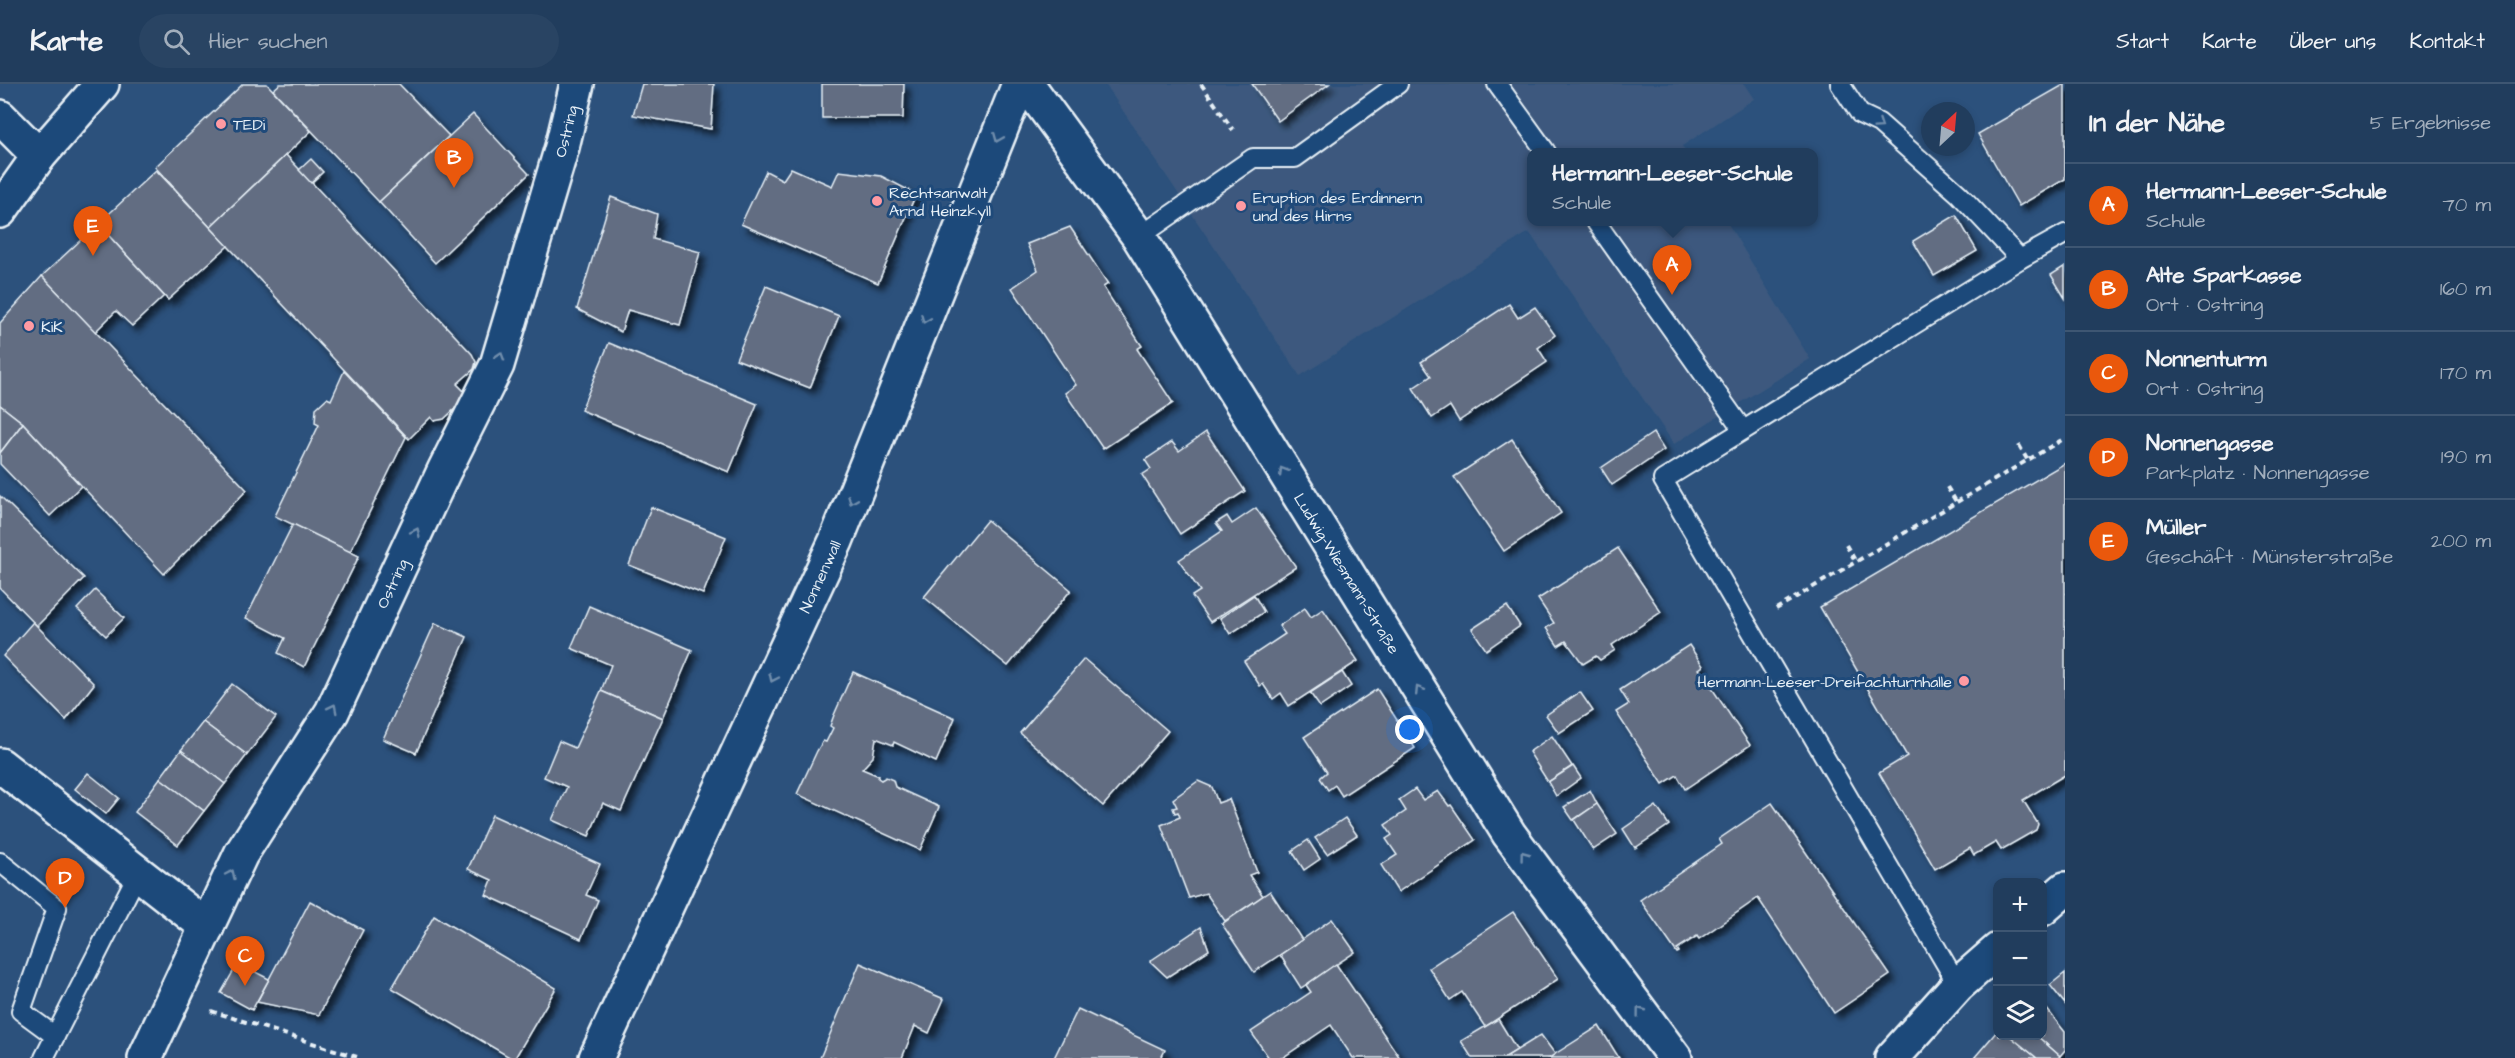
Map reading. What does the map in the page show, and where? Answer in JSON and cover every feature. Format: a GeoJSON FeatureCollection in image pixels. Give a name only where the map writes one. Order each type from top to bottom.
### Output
{"type":"FeatureCollection","features":[{"type":"Feature","properties":{"kind":"street"},"geometry":{"type":"LineString","coordinates":[[0,211],[39,156],[102,84]]}},
{"type":"Feature","properties":{"kind":"street","name":"Ostring"},"geometry":{"type":"LineString","coordinates":[[145,1058],[241,854],[332,712],[444,471],[497,365],[562,147],[577,84]]}},
{"type":"Feature","properties":{"kind":"street","name":"Nonnenwall"},"geometry":{"type":"LineString","coordinates":[[596,1058],[836,541],[1020,84]]}},
{"type":"Feature","properties":{"kind":"street","name":"Ludwig-Wiesmann-Straße"},"geometry":{"type":"LineString","coordinates":[[1027,84],[1138,237],[1509,834],[1675,1058]]}},
{"type":"Feature","properties":{"kind":"street"},"geometry":{"type":"LineString","coordinates":[[0,117],[39,156]]}},
{"type":"Feature","properties":{"kind":"street"},"geometry":{"type":"LineString","coordinates":[[0,765],[207,927]]}},
{"type":"Feature","properties":{"kind":"street"},"geometry":{"type":"LineString","coordinates":[[2047,905],[2065,889]]}},
{"type":"Feature","properties":{"kind":"street"},"geometry":{"type":"LineString","coordinates":[[1892,1058],[1958,986],[1993,954]]}},
{"type":"Feature","properties":{"kind":"lane"},"geometry":{"type":"LineString","coordinates":[[1138,237],[1253,158],[1295,158],[1398,84]]}},
{"type":"Feature","properties":{"kind":"lane"},"geometry":{"type":"LineString","coordinates":[[1497,84],[1542,148]]}},
{"type":"Feature","properties":{"kind":"lane"},"geometry":{"type":"LineString","coordinates":[[1840,84],[1860,114],[1879,123],[1959,194],[2020,259]]}},
{"type":"Feature","properties":{"kind":"lane"},"geometry":{"type":"LineString","coordinates":[[1599,226],[1743,430]]}},
{"type":"Feature","properties":{"kind":"lane"},"geometry":{"type":"LineString","coordinates":[[1958,986],[1663,480],[2020,259],[2065,234]]}},
{"type":"Feature","properties":{"kind":"lane"},"geometry":{"type":"LineString","coordinates":[[0,862],[57,908],[21,1011],[55,1036]]}},
{"type":"Feature","properties":{"kind":"lane"},"geometry":{"type":"LineString","coordinates":[[44,1058],[138,873]]}},
{"type":"Feature","properties":{"kind":"path"},"geometry":{"type":"LineString","coordinates":[[1201,84],[1253,158]]}},
{"type":"Feature","properties":{"kind":"path"},"geometry":{"type":"LineString","coordinates":[[1748,625],[2065,438]]}},
{"type":"Feature","properties":{"kind":"path"},"geometry":{"type":"LineString","coordinates":[[2019,445],[2028,461]]}},
{"type":"Feature","properties":{"kind":"path"},"geometry":{"type":"LineString","coordinates":[[1947,487],[1957,503]]}},
{"type":"Feature","properties":{"kind":"path"},"geometry":{"type":"LineString","coordinates":[[1846,546],[1856,562]]}},
{"type":"Feature","properties":{"kind":"path"},"geometry":{"type":"LineString","coordinates":[[174,998],[360,1058]]}},
{"type":"Feature","properties":{"kind":"shaded area"},"geometry":{"type":"Polygon","coordinates":[[[1105,84],[1744,84],[1754,99],[1682,146],[1683,148],[1527,148],[1527,226],[1729,226],[1810,359],[1674,444],[1529,232],[1300,376],[1105,84]]]}},
{"type":"Feature","properties":{"kind":"building"},"geometry":{"type":"Polygon","coordinates":[[[243,84],[267,84],[311,131],[210,227],[155,167],[243,84]]]}},
{"type":"Feature","properties":{"kind":"building"},"geometry":{"type":"Polygon","coordinates":[[[280,84],[399,84],[449,136],[379,202],[273,90],[280,84]]]}},
{"type":"Feature","properties":{"kind":"building"},"geometry":{"type":"Polygon","coordinates":[[[642,84],[714,84],[711,129],[633,115],[642,84]]]}},
{"type":"Feature","properties":{"kind":"building"},"geometry":{"type":"Polygon","coordinates":[[[822,84],[904,84],[903,118],[822,118],[822,84]]]}},
{"type":"Feature","properties":{"kind":"building"},"geometry":{"type":"Polygon","coordinates":[[[1252,84],[1329,84],[1278,121],[1252,84]]]}},
{"type":"Feature","properties":{"kind":"building"},"geometry":{"type":"Polygon","coordinates":[[[2065,84],[2065,179],[2019,206],[1978,134],[2065,84]]]}},
{"type":"Feature","properties":{"kind":"building"},"geometry":{"type":"Polygon","coordinates":[[[473,114],[529,174],[435,263],[379,202],[473,114]]]}},
{"type":"Feature","properties":{"kind":"building"},"geometry":{"type":"Polygon","coordinates":[[[286,155],[472,354],[476,362],[474,369],[457,384],[465,392],[461,403],[444,419],[434,421],[431,417],[409,439],[210,227],[286,155]]]}},
{"type":"Feature","properties":{"kind":"building"},"geometry":{"type":"Polygon","coordinates":[[[311,159],[323,172],[311,183],[299,170],[311,159]]]}},
{"type":"Feature","properties":{"kind":"building"},"geometry":{"type":"Polygon","coordinates":[[[791,168],[832,186],[839,171],[881,176],[916,194],[878,283],[741,224],[766,171],[783,180],[791,168]]]}},
{"type":"Feature","properties":{"kind":"building"},"geometry":{"type":"Polygon","coordinates":[[[156,170],[228,246],[168,300],[98,224],[156,170]]]}},
{"type":"Feature","properties":{"kind":"building"},"geometry":{"type":"Polygon","coordinates":[[[611,197],[657,214],[653,239],[700,252],[680,325],[628,310],[621,332],[577,309],[611,197]]]}},
{"type":"Feature","properties":{"kind":"building"},"geometry":{"type":"Polygon","coordinates":[[[1956,215],[1977,251],[1934,276],[1913,241],[1956,215]]]}},
{"type":"Feature","properties":{"kind":"building"},"geometry":{"type":"Polygon","coordinates":[[[98,224],[164,296],[132,326],[116,311],[95,332],[42,276],[98,224]]]}},
{"type":"Feature","properties":{"kind":"building"},"geometry":{"type":"Polygon","coordinates":[[[1070,227],[1108,284],[1103,287],[1142,346],[1137,349],[1173,403],[1103,449],[1065,393],[1076,385],[1012,288],[1038,270],[1027,244],[1070,227]]]}},
{"type":"Feature","properties":{"kind":"building"},"geometry":{"type":"Polygon","coordinates":[[[2065,266],[2065,298],[2051,275],[2065,266]]]}},
{"type":"Feature","properties":{"kind":"building"},"geometry":{"type":"Polygon","coordinates":[[[42,276],[247,490],[164,574],[23,423],[0,405],[0,323],[42,276]]]}},
{"type":"Feature","properties":{"kind":"building"},"geometry":{"type":"Polygon","coordinates":[[[766,286],[839,316],[810,388],[736,359],[766,286]]]}},
{"type":"Feature","properties":{"kind":"building"},"geometry":{"type":"Polygon","coordinates":[[[1509,304],[1518,318],[1535,307],[1555,335],[1538,348],[1547,362],[1459,421],[1450,406],[1432,418],[1413,388],[1431,376],[1421,362],[1509,304]]]}},
{"type":"Feature","properties":{"kind":"building"},"geometry":{"type":"Polygon","coordinates":[[[609,343],[757,404],[729,472],[581,410],[609,343]]]}},
{"type":"Feature","properties":{"kind":"building"},"geometry":{"type":"Polygon","coordinates":[[[344,371],[406,437],[350,552],[275,516],[319,425],[315,423],[316,408],[327,398],[331,400],[344,371]]]}},
{"type":"Feature","properties":{"kind":"building"},"geometry":{"type":"Polygon","coordinates":[[[0,405],[23,423],[0,453],[0,405]]]}},
{"type":"Feature","properties":{"kind":"building"},"geometry":{"type":"Polygon","coordinates":[[[23,423],[81,486],[50,516],[0,464],[0,453],[23,423]]]}},
{"type":"Feature","properties":{"kind":"building"},"geometry":{"type":"Polygon","coordinates":[[[1206,432],[1245,491],[1180,534],[1142,475],[1151,469],[1145,460],[1172,442],[1179,451],[1206,432]]]}},
{"type":"Feature","properties":{"kind":"building"},"geometry":{"type":"Polygon","coordinates":[[[1653,433],[1664,450],[1612,485],[1601,468],[1653,433]]]}},
{"type":"Feature","properties":{"kind":"building"},"geometry":{"type":"Polygon","coordinates":[[[1512,439],[1561,513],[1504,551],[1454,477],[1512,439]]]}},
{"type":"Feature","properties":{"kind":"building","name":"Hermann-Leeser-Dreifachturnhalle"},"geometry":{"type":"Polygon","coordinates":[[[2065,463],[2065,775],[2023,800],[2038,824],[2036,830],[2001,850],[1996,842],[1974,855],[1970,848],[1935,869],[1879,773],[1907,756],[1820,607],[2065,463]]]}},
{"type":"Feature","properties":{"kind":"building"},"geometry":{"type":"Polygon","coordinates":[[[0,496],[84,578],[37,626],[0,588],[0,496]]]}},
{"type":"Feature","properties":{"kind":"building"},"geometry":{"type":"Polygon","coordinates":[[[651,507],[726,537],[703,594],[629,565],[651,507]]]}},
{"type":"Feature","properties":{"kind":"building"},"geometry":{"type":"Polygon","coordinates":[[[1256,508],[1296,567],[1210,622],[1192,596],[1200,591],[1179,560],[1222,531],[1216,523],[1227,516],[1232,524],[1256,508]]]}},
{"type":"Feature","properties":{"kind":"building"},"geometry":{"type":"Polygon","coordinates":[[[987,520],[1071,590],[1008,666],[924,597],[987,520]]]}},
{"type":"Feature","properties":{"kind":"building"},"geometry":{"type":"Polygon","coordinates":[[[293,524],[359,556],[304,667],[278,653],[285,638],[246,618],[293,524]]]}},
{"type":"Feature","properties":{"kind":"building"},"geometry":{"type":"Polygon","coordinates":[[[1618,548],[1661,612],[1612,645],[1615,650],[1600,660],[1596,656],[1583,664],[1566,641],[1558,646],[1546,628],[1554,623],[1538,599],[1618,548]]]}},
{"type":"Feature","properties":{"kind":"building"},"geometry":{"type":"Polygon","coordinates":[[[95,590],[124,618],[106,636],[77,609],[95,590]]]}},
{"type":"Feature","properties":{"kind":"building"},"geometry":{"type":"Polygon","coordinates":[[[1254,595],[1264,612],[1230,634],[1220,618],[1254,595]]]}},
{"type":"Feature","properties":{"kind":"building"},"geometry":{"type":"Polygon","coordinates":[[[589,606],[692,650],[663,718],[601,691],[611,665],[571,648],[589,606]]]}},
{"type":"Feature","properties":{"kind":"building"},"geometry":{"type":"Polygon","coordinates":[[[1507,606],[1520,626],[1486,650],[1472,629],[1507,606]]]}},
{"type":"Feature","properties":{"kind":"building"},"geometry":{"type":"Polygon","coordinates":[[[1305,608],[1311,617],[1323,609],[1358,661],[1289,706],[1281,693],[1273,699],[1263,684],[1260,686],[1244,661],[1285,634],[1279,626],[1305,608]]]}},
{"type":"Feature","properties":{"kind":"building"},"geometry":{"type":"Polygon","coordinates":[[[33,622],[94,684],[66,720],[3,656],[33,622]]]}},
{"type":"Feature","properties":{"kind":"building"},"geometry":{"type":"Polygon","coordinates":[[[435,623],[467,637],[416,753],[383,739],[435,623]]]}},
{"type":"Feature","properties":{"kind":"building"},"geometry":{"type":"Polygon","coordinates":[[[1689,645],[1703,666],[1699,669],[1750,745],[1685,789],[1677,775],[1663,784],[1616,712],[1629,704],[1620,690],[1689,645]]]}},
{"type":"Feature","properties":{"kind":"building"},"geometry":{"type":"Polygon","coordinates":[[[1084,659],[1168,731],[1103,806],[1020,733],[1084,659]]]}},
{"type":"Feature","properties":{"kind":"building"},"geometry":{"type":"Polygon","coordinates":[[[853,672],[955,718],[936,762],[894,742],[893,745],[876,738],[873,757],[862,769],[879,776],[881,780],[886,777],[893,780],[895,787],[939,807],[920,850],[797,794],[817,751],[823,741],[826,742],[833,728],[830,726],[853,672]]]}},
{"type":"Feature","properties":{"kind":"building"},"geometry":{"type":"Polygon","coordinates":[[[1342,672],[1351,686],[1320,707],[1310,693],[1342,672]]]}},
{"type":"Feature","properties":{"kind":"building"},"geometry":{"type":"Polygon","coordinates":[[[232,684],[276,717],[247,755],[203,722],[232,684]]]}},
{"type":"Feature","properties":{"kind":"building"},"geometry":{"type":"Polygon","coordinates":[[[1377,689],[1415,748],[1342,796],[1335,785],[1328,790],[1320,778],[1327,772],[1304,737],[1377,689]]]}},
{"type":"Feature","properties":{"kind":"building"},"geometry":{"type":"Polygon","coordinates":[[[601,691],[663,718],[621,811],[603,803],[589,836],[552,820],[567,787],[544,777],[559,741],[575,748],[601,691]]]}},
{"type":"Feature","properties":{"kind":"building"},"geometry":{"type":"Polygon","coordinates":[[[1580,692],[1593,711],[1559,733],[1546,715],[1580,692]]]}},
{"type":"Feature","properties":{"kind":"building"},"geometry":{"type":"Polygon","coordinates":[[[203,722],[247,755],[225,784],[181,750],[203,722]]]}},
{"type":"Feature","properties":{"kind":"building"},"geometry":{"type":"Polygon","coordinates":[[[1552,736],[1572,766],[1548,782],[1529,752],[1552,736]]]}},
{"type":"Feature","properties":{"kind":"building"},"geometry":{"type":"Polygon","coordinates":[[[181,750],[225,784],[204,811],[160,778],[181,750]]]}},
{"type":"Feature","properties":{"kind":"building"},"geometry":{"type":"Polygon","coordinates":[[[1573,766],[1581,778],[1556,796],[1548,782],[1573,766]]]}},
{"type":"Feature","properties":{"kind":"building"},"geometry":{"type":"Polygon","coordinates":[[[88,773],[119,798],[106,814],[75,789],[88,773]]]}},
{"type":"Feature","properties":{"kind":"building"},"geometry":{"type":"Polygon","coordinates":[[[160,778],[204,811],[178,845],[135,812],[160,778]]]}},
{"type":"Feature","properties":{"kind":"building"},"geometry":{"type":"Polygon","coordinates":[[[1198,781],[1212,787],[1218,803],[1229,799],[1257,872],[1249,875],[1263,896],[1225,921],[1206,893],[1189,898],[1161,825],[1180,817],[1173,808],[1177,807],[1173,799],[1198,781]]]}},
{"type":"Feature","properties":{"kind":"building"},"geometry":{"type":"Polygon","coordinates":[[[1415,789],[1423,800],[1438,791],[1449,806],[1451,805],[1475,840],[1398,892],[1381,865],[1397,855],[1386,839],[1392,835],[1385,825],[1406,811],[1399,800],[1415,789]]]}},
{"type":"Feature","properties":{"kind":"building"},"geometry":{"type":"Polygon","coordinates":[[[1590,790],[1597,804],[1573,820],[1564,807],[1590,790]]]}},
{"type":"Feature","properties":{"kind":"building"},"geometry":{"type":"Polygon","coordinates":[[[1772,803],[1890,975],[1834,1013],[1758,898],[1699,939],[1697,936],[1677,949],[1679,952],[1677,953],[1640,900],[1722,844],[1719,839],[1772,803]]]}},
{"type":"Feature","properties":{"kind":"building"},"geometry":{"type":"Polygon","coordinates":[[[1597,804],[1617,834],[1593,850],[1574,820],[1597,804]]]}},
{"type":"Feature","properties":{"kind":"building"},"geometry":{"type":"Polygon","coordinates":[[[1656,806],[1669,825],[1635,848],[1623,829],[1656,806]]]}},
{"type":"Feature","properties":{"kind":"building"},"geometry":{"type":"Polygon","coordinates":[[[492,815],[600,864],[586,895],[598,900],[581,939],[486,895],[492,880],[468,869],[492,815]]]}},
{"type":"Feature","properties":{"kind":"building"},"geometry":{"type":"Polygon","coordinates":[[[1345,818],[1357,835],[1327,854],[1315,838],[1345,818]]]}},
{"type":"Feature","properties":{"kind":"building"},"geometry":{"type":"Polygon","coordinates":[[[1308,840],[1320,859],[1304,870],[1292,851],[1308,840]]]}},
{"type":"Feature","properties":{"kind":"building"},"geometry":{"type":"Polygon","coordinates":[[[1270,891],[1302,940],[1254,972],[1222,924],[1270,891]]]}},
{"type":"Feature","properties":{"kind":"building"},"geometry":{"type":"Polygon","coordinates":[[[310,901],[363,930],[319,1015],[257,1002],[310,901]]]}},
{"type":"Feature","properties":{"kind":"building"},"geometry":{"type":"Polygon","coordinates":[[[1513,912],[1558,979],[1485,1027],[1462,992],[1450,1000],[1429,968],[1513,912]]]}},
{"type":"Feature","properties":{"kind":"building"},"geometry":{"type":"Polygon","coordinates":[[[434,916],[556,988],[515,1058],[511,1058],[392,988],[434,916]]]}},
{"type":"Feature","properties":{"kind":"building"},"geometry":{"type":"Polygon","coordinates":[[[1332,919],[1355,952],[1301,988],[1280,955],[1332,919]]]}},
{"type":"Feature","properties":{"kind":"building"},"geometry":{"type":"Polygon","coordinates":[[[1201,927],[1209,950],[1167,977],[1150,961],[1201,927]]]}},
{"type":"Feature","properties":{"kind":"building"},"geometry":{"type":"Polygon","coordinates":[[[238,963],[269,979],[252,1010],[221,993],[238,963]]]}},
{"type":"Feature","properties":{"kind":"building"},"geometry":{"type":"Polygon","coordinates":[[[860,963],[944,999],[929,1033],[915,1026],[902,1058],[820,1058],[860,963]]]}},
{"type":"Feature","properties":{"kind":"building"},"geometry":{"type":"Polygon","coordinates":[[[1336,964],[1400,1058],[1353,1058],[1331,1025],[1282,1058],[1269,1058],[1251,1032],[1311,992],[1306,985],[1336,964]]]}},
{"type":"Feature","properties":{"kind":"building"},"geometry":{"type":"Polygon","coordinates":[[[2065,973],[2065,1004],[2050,985],[2065,973]]]}},
{"type":"Feature","properties":{"kind":"building"},"geometry":{"type":"Polygon","coordinates":[[[1078,1009],[1165,1050],[1161,1058],[1054,1058],[1078,1009]]]}},
{"type":"Feature","properties":{"kind":"building"},"geometry":{"type":"Polygon","coordinates":[[[2047,1009],[2065,1032],[2065,1050],[2060,1056],[2042,1040],[2047,1040],[2047,1009]]]}},
{"type":"Feature","properties":{"kind":"building"},"geometry":{"type":"Polygon","coordinates":[[[1498,1019],[1517,1050],[1504,1058],[1472,1058],[1461,1041],[1498,1019]]]}},
{"type":"Feature","properties":{"kind":"building"},"geometry":{"type":"Polygon","coordinates":[[[1599,1026],[1619,1058],[1549,1058],[1555,1054],[1599,1026]]]}},
{"type":"Feature","properties":{"kind":"building"},"geometry":{"type":"Polygon","coordinates":[[[1541,1035],[1555,1054],[1549,1058],[1504,1058],[1541,1035]]]}},
{"type":"Feature","properties":{"kind":"building"},"geometry":{"type":"Polygon","coordinates":[[[1993,1036],[1993,1040],[2015,1040],[2037,1058],[1974,1058],[1993,1036]]]}},
{"type":"Feature","properties":{"kind":"building"},"geometry":{"type":"Polygon","coordinates":[[[2015,1040],[2042,1040],[2060,1056],[2058,1058],[2037,1058],[2015,1040]]]}},
{"type":"Feature","properties":{"kind":"place","name":"TEDi"},"geometry":{"type":"Point","coordinates":[221,124]}},
{"type":"Feature","properties":{"kind":"place","name":"Alte Sparkasse"},"geometry":{"type":"Point","coordinates":[454,188]}},
{"type":"Feature","properties":{"kind":"place","name":"Rechtsanwalt Arnd Heinzkyll"},"geometry":{"type":"Point","coordinates":[877,201]}},
{"type":"Feature","properties":{"kind":"place","name":"Eruption des Erdinnern und des Hirns"},"geometry":{"type":"Point","coordinates":[1241,206]}},
{"type":"Feature","properties":{"kind":"place","name":"Müller"},"geometry":{"type":"Point","coordinates":[93,256]}},
{"type":"Feature","properties":{"kind":"place","name":"Hermann-Leeser-Schule"},"geometry":{"type":"Point","coordinates":[1672,295]}},
{"type":"Feature","properties":{"kind":"place","name":"KiK"},"geometry":{"type":"Point","coordinates":[29,326]}},
{"type":"Feature","properties":{"kind":"place","name":"Hermann-Leeser-Dreifachturnhalle"},"geometry":{"type":"Point","coordinates":[1964,681]}},
{"type":"Feature","properties":{"kind":"place","name":"Nonnengasse"},"geometry":{"type":"Point","coordinates":[65,908]}},
{"type":"Feature","properties":{"kind":"place","name":"Nonnenturm"},"geometry":{"type":"Point","coordinates":[245,986]}}]}
